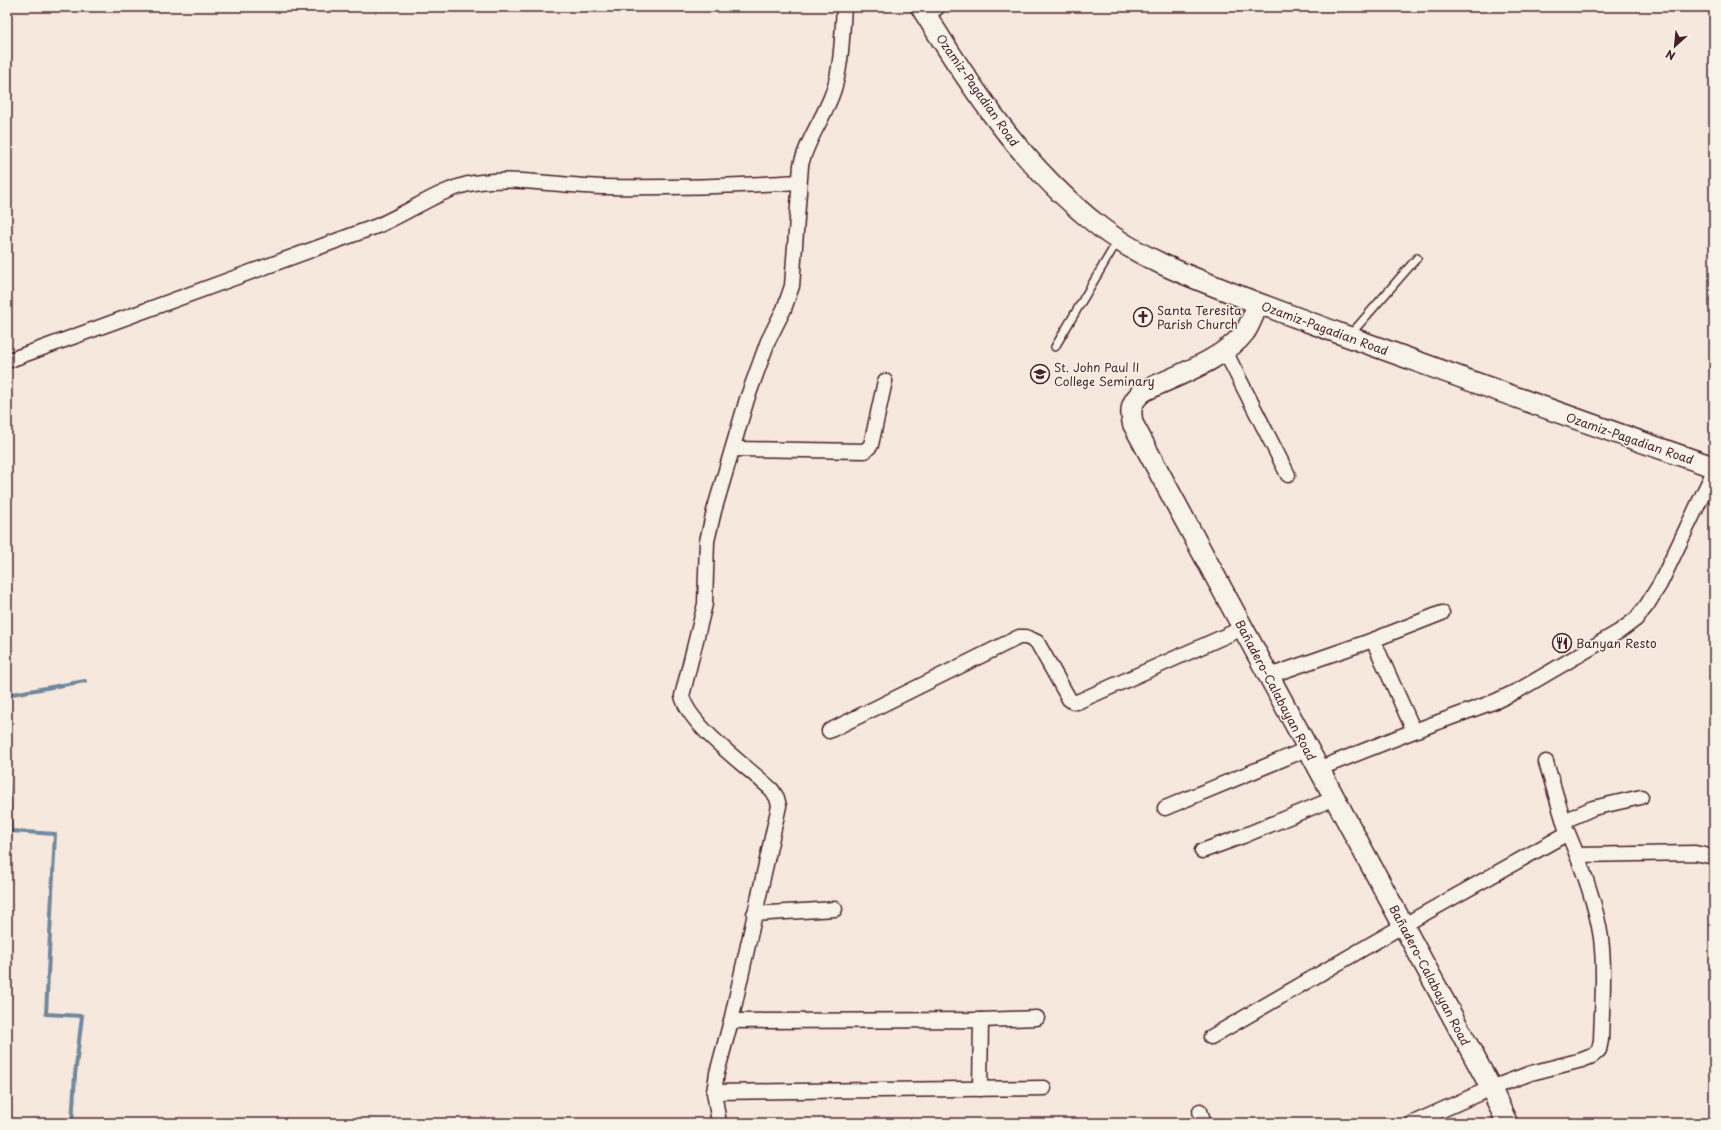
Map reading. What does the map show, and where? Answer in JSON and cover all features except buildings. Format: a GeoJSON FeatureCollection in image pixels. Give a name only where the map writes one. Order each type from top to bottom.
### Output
{"type":"FeatureCollection","features":[{"type":"Feature","properties":{"kind":"street"},"geometry":{"type":"LineString","coordinates":[[719,1123],[714,1092],[717,1073],[731,1021],[779,806],[777,798],[772,790],[720,745],[689,712],[684,705],[682,696],[705,604],[707,541],[714,511],[758,369],[768,341],[791,292],[801,165],[805,149],[832,93],[837,76],[844,7]]}},
{"type":"Feature","properties":{"kind":"street","name":"Ozamiz-Pagadian Road"},"geometry":{"type":"LineString","coordinates":[[928,10],[987,107],[1012,141],[1039,172],[1066,199],[1118,240],[1165,266],[1258,304],[1714,467]]}},
{"type":"Feature","properties":{"kind":"street"},"geometry":{"type":"LineString","coordinates":[[7,361],[377,226],[449,190],[473,183],[498,180],[602,187],[736,186],[800,182]]}},
{"type":"Feature","properties":{"kind":"street","name":"Bañadero-Calabayan Road"},"geometry":{"type":"LineString","coordinates":[[1258,304],[1245,332],[1225,351],[1144,391],[1137,396],[1132,404],[1130,412],[1133,424],[1491,1088],[1507,1123]]}},
{"type":"Feature","properties":{"kind":"street"},"geometry":{"type":"LineString","coordinates":[[1225,351],[1288,475]]}},
{"type":"Feature","properties":{"kind":"street"},"geometry":{"type":"LineString","coordinates":[[733,449],[865,451],[871,445],[885,381]]}},
{"type":"Feature","properties":{"kind":"street"},"geometry":{"type":"LineString","coordinates":[[1318,769],[1414,731],[1473,711],[1519,690],[1620,631],[1636,619],[1660,584],[1714,471]]}},
{"type":"Feature","properties":{"kind":"street"},"geometry":{"type":"LineString","coordinates":[[1269,676],[1373,640],[1442,613]]}},
{"type":"Feature","properties":{"kind":"street"},"geometry":{"type":"LineString","coordinates":[[829,731],[1019,637],[1026,637],[1037,642],[1069,699],[1073,702],[1077,702],[1244,628]]}},
{"type":"Feature","properties":{"kind":"street"},"geometry":{"type":"LineString","coordinates":[[1373,640],[1414,731]]}},
{"type":"Feature","properties":{"kind":"street"},"geometry":{"type":"LineString","coordinates":[[1165,808],[1307,749]]}},
{"type":"Feature","properties":{"kind":"street"},"geometry":{"type":"LineString","coordinates":[[1413,1123],[1491,1088],[1530,1073],[1582,1060],[1592,1056],[1599,1050],[1602,1040],[1601,937],[1592,901],[1566,827],[1546,762]]}},
{"type":"Feature","properties":{"kind":"street"},"geometry":{"type":"LineString","coordinates":[[1211,1037],[1404,926],[1566,827],[1593,808],[1641,797]]}},
{"type":"Feature","properties":{"kind":"street"},"geometry":{"type":"LineString","coordinates":[[1202,850],[1250,833],[1335,798]]}},
{"type":"Feature","properties":{"kind":"street"},"geometry":{"type":"LineString","coordinates":[[1577,855],[1695,853],[1714,857]]}},
{"type":"Feature","properties":{"kind":"street"},"geometry":{"type":"LineString","coordinates":[[754,914],[835,909]]}},
{"type":"Feature","properties":{"kind":"street"},"geometry":{"type":"LineString","coordinates":[[731,1021],[981,1020],[1037,1018]]}},
{"type":"Feature","properties":{"kind":"street"},"geometry":{"type":"LineString","coordinates":[[980,1089],[981,1020]]}},
{"type":"Feature","properties":{"kind":"street"},"geometry":{"type":"LineString","coordinates":[[714,1092],[1044,1088]]}},
{"type":"Feature","properties":{"kind":"lane"},"geometry":{"type":"LineString","coordinates":[[1055,348],[1118,240]]}},
{"type":"Feature","properties":{"kind":"lane"},"geometry":{"type":"LineString","coordinates":[[1349,336],[1417,258]]}},
{"type":"Feature","properties":{"kind":"waterway"},"geometry":{"type":"LineString","coordinates":[[7,695],[85,681]]}},
{"type":"Feature","properties":{"kind":"waterway"},"geometry":{"type":"LineString","coordinates":[[7,765],[11,831],[55,834],[46,1014],[82,1016],[75,1075],[72,1123]]}},
{"type":"Feature","properties":{"kind":"place","name":"Santa Teresita Parish Church"},"geometry":{"type":"Point","coordinates":[1143,317]}},
{"type":"Feature","properties":{"kind":"place","name":"St. John Paul II College Seminary"},"geometry":{"type":"Point","coordinates":[1040,374]}},
{"type":"Feature","properties":{"kind":"place","name":"Banyan Resto"},"geometry":{"type":"Point","coordinates":[1562,643]}}]}
